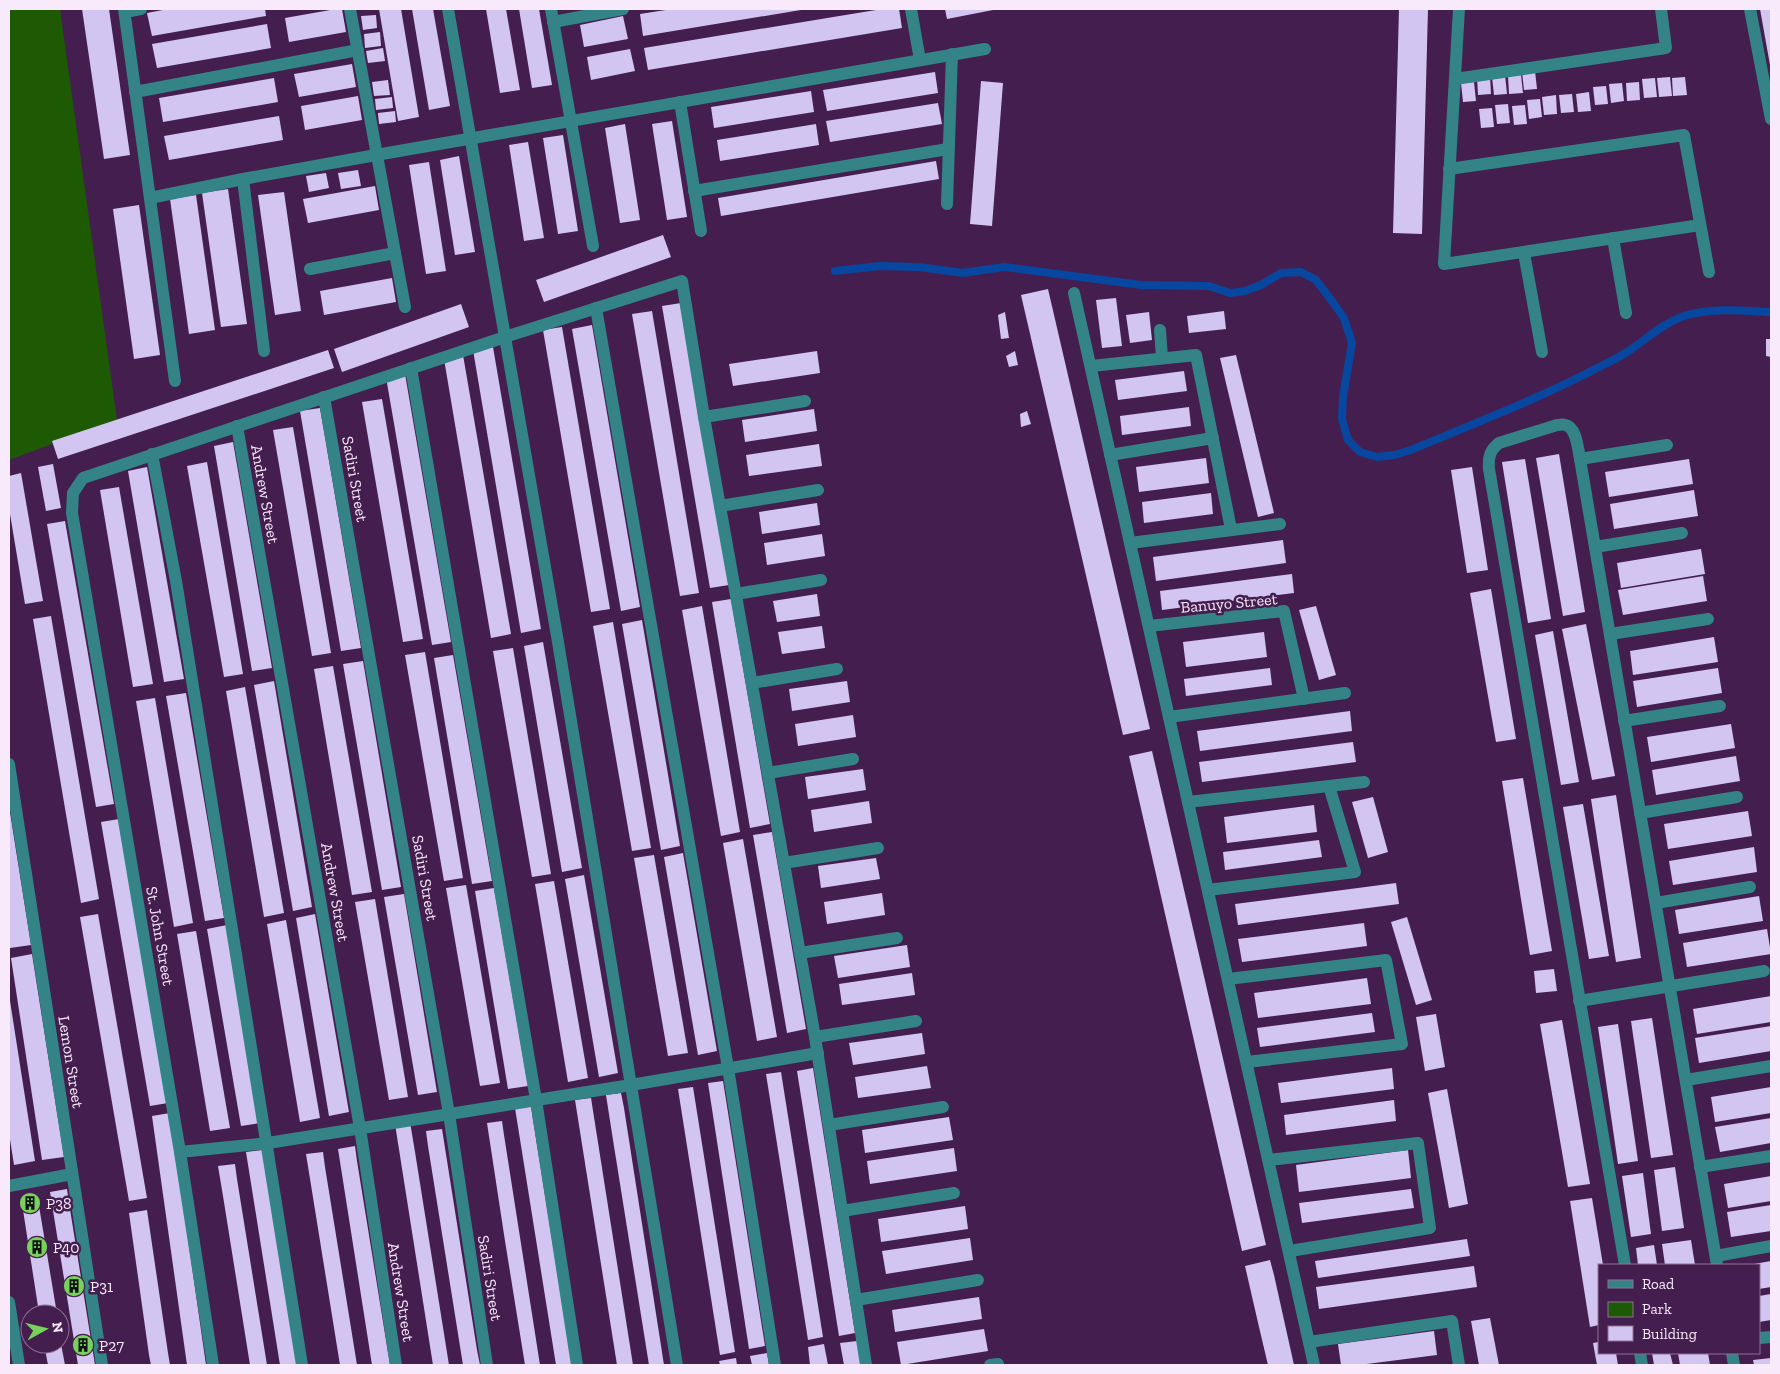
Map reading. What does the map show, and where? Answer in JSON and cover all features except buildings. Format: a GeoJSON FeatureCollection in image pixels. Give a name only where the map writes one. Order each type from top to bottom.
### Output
{"type":"FeatureCollection","features":[{"type":"Feature","properties":{"kind":"street"},"geometry":{"type":"LineString","coordinates":[[141,9],[125,10],[175,381]]}},
{"type":"Feature","properties":{"kind":"street"},"geometry":{"type":"LineString","coordinates":[[350,9],[405,307]]}},
{"type":"Feature","properties":{"kind":"street"},"geometry":{"type":"LineString","coordinates":[[448,9],[557,636],[677,1365]]}},
{"type":"Feature","properties":{"kind":"street"},"geometry":{"type":"LineString","coordinates":[[593,246],[552,15],[623,9]]}},
{"type":"Feature","properties":{"kind":"street"},"geometry":{"type":"LineString","coordinates":[[911,9],[920,60]]}},
{"type":"Feature","properties":{"kind":"street"},"geometry":{"type":"LineString","coordinates":[[1459,9],[1444,264],[1700,224]]}},
{"type":"Feature","properties":{"kind":"street"},"geometry":{"type":"LineString","coordinates":[[1455,78],[1666,48],[1661,9]]}},
{"type":"Feature","properties":{"kind":"street"},"geometry":{"type":"LineString","coordinates":[[1750,9],[1771,118]]}},
{"type":"Feature","properties":{"kind":"street"},"geometry":{"type":"LineString","coordinates":[[150,198],[243,179],[470,138],[985,49]]}},
{"type":"Feature","properties":{"kind":"street"},"geometry":{"type":"LineString","coordinates":[[135,92],[358,50]]}},
{"type":"Feature","properties":{"kind":"street"},"geometry":{"type":"LineString","coordinates":[[947,204],[952,54]]}},
{"type":"Feature","properties":{"kind":"street"},"geometry":{"type":"LineString","coordinates":[[680,102],[700,230]]}},
{"type":"Feature","properties":{"kind":"street"},"geometry":{"type":"LineString","coordinates":[[1449,169],[1684,135],[1708,272]]}},
{"type":"Feature","properties":{"kind":"street"},"geometry":{"type":"LineString","coordinates":[[694,191],[948,149]]}},
{"type":"Feature","properties":{"kind":"street"},"geometry":{"type":"LineString","coordinates":[[243,179],[264,351]]}},
{"type":"Feature","properties":{"kind":"street"},"geometry":{"type":"LineString","coordinates":[[1612,238],[1626,313]]}},
{"type":"Feature","properties":{"kind":"street"},"geometry":{"type":"LineString","coordinates":[[1524,253],[1542,352]]}},
{"type":"Feature","properties":{"kind":"street"},"geometry":{"type":"LineString","coordinates":[[310,269],[395,254]]}},
{"type":"Feature","properties":{"kind":"street","name":"St. John Street"},"geometry":{"type":"LineString","coordinates":[[214,1365],[72,512],[73,493],[83,478],[505,337],[682,281],[704,417]]}},
{"type":"Feature","properties":{"kind":"street"},"geometry":{"type":"LineString","coordinates":[[1074,293],[1314,1365]]}},
{"type":"Feature","properties":{"kind":"street"},"geometry":{"type":"LineString","coordinates":[[596,308],[728,1068],[775,1365]]}},
{"type":"Feature","properties":{"kind":"street"},"geometry":{"type":"LineString","coordinates":[[1160,330],[1162,358]]}},
{"type":"Feature","properties":{"kind":"street"},"geometry":{"type":"LineString","coordinates":[[1090,366],[1196,355],[1231,529]]}},
{"type":"Feature","properties":{"kind":"street"},"geometry":{"type":"LineString","coordinates":[[411,368],[536,1100],[578,1365]]}},
{"type":"Feature","properties":{"kind":"street","name":"Sadiri Street"},"geometry":{"type":"LineString","coordinates":[[324,397],[449,1114],[487,1365]]}},
{"type":"Feature","properties":{"kind":"street"},"geometry":{"type":"LineString","coordinates":[[805,401],[704,417],[818,1053],[866,1365]]}},
{"type":"Feature","properties":{"kind":"street"},"geometry":{"type":"LineString","coordinates":[[1625,1264],[1488,459],[1492,449],[1499,443],[1557,425],[1570,427],[1575,435],[1580,459],[1717,1260],[1771,1246]]}},
{"type":"Feature","properties":{"kind":"street","name":"Andrew Street"},"geometry":{"type":"LineString","coordinates":[[237,426],[360,1128],[396,1365]]}},
{"type":"Feature","properties":{"kind":"street"},"geometry":{"type":"LineString","coordinates":[[1110,455],[1213,438]]}},
{"type":"Feature","properties":{"kind":"street"},"geometry":{"type":"LineString","coordinates":[[1580,459],[1667,445]]}},
{"type":"Feature","properties":{"kind":"street"},"geometry":{"type":"LineString","coordinates":[[152,454],[176,581],[268,1143],[302,1365]]}},
{"type":"Feature","properties":{"kind":"street"},"geometry":{"type":"LineString","coordinates":[[720,506],[818,490]]}},
{"type":"Feature","properties":{"kind":"street"},"geometry":{"type":"LineString","coordinates":[[1130,543],[1280,524]]}},
{"type":"Feature","properties":{"kind":"street"},"geometry":{"type":"LineString","coordinates":[[1595,547],[1682,533]]}},
{"type":"Feature","properties":{"kind":"street"},"geometry":{"type":"LineString","coordinates":[[736,594],[822,580]]}},
{"type":"Feature","properties":{"kind":"street","name":"Banuyo Street"},"geometry":{"type":"LineString","coordinates":[[1149,626],[1284,611],[1304,698]]}},
{"type":"Feature","properties":{"kind":"street"},"geometry":{"type":"LineString","coordinates":[[1610,634],[1708,619]]}},
{"type":"Feature","properties":{"kind":"street"},"geometry":{"type":"LineString","coordinates":[[752,683],[837,669]]}},
{"type":"Feature","properties":{"kind":"street"},"geometry":{"type":"LineString","coordinates":[[1169,717],[1345,693]]}},
{"type":"Feature","properties":{"kind":"street"},"geometry":{"type":"LineString","coordinates":[[1624,721],[1720,706]]}},
{"type":"Feature","properties":{"kind":"street"},"geometry":{"type":"LineString","coordinates":[[768,773],[853,759]]}},
{"type":"Feature","properties":{"kind":"street","name":"Lemon Street"},"geometry":{"type":"LineString","coordinates":[[9,764],[102,1365]]}},
{"type":"Feature","properties":{"kind":"street"},"geometry":{"type":"LineString","coordinates":[[1188,802],[1364,782]]}},
{"type":"Feature","properties":{"kind":"street"},"geometry":{"type":"LineString","coordinates":[[1208,890],[1355,872],[1329,786]]}},
{"type":"Feature","properties":{"kind":"street"},"geometry":{"type":"LineString","coordinates":[[1640,812],[1737,796]]}},
{"type":"Feature","properties":{"kind":"street"},"geometry":{"type":"LineString","coordinates":[[784,863],[878,848]]}},
{"type":"Feature","properties":{"kind":"street"},"geometry":{"type":"LineString","coordinates":[[1656,903],[1750,887]]}},
{"type":"Feature","properties":{"kind":"street"},"geometry":{"type":"LineString","coordinates":[[800,953],[897,938]]}},
{"type":"Feature","properties":{"kind":"street"},"geometry":{"type":"LineString","coordinates":[[1228,979],[1386,960],[1402,1044],[1247,1062]]}},
{"type":"Feature","properties":{"kind":"street"},"geometry":{"type":"LineString","coordinates":[[1579,1001],[1764,971]]}},
{"type":"Feature","properties":{"kind":"street"},"geometry":{"type":"LineString","coordinates":[[815,1037],[916,1021]]}},
{"type":"Feature","properties":{"kind":"street"},"geometry":{"type":"LineString","coordinates":[[180,1152],[268,1143],[818,1053]]}},
{"type":"Feature","properties":{"kind":"street"},"geometry":{"type":"LineString","coordinates":[[1686,1080],[1771,1066]]}},
{"type":"Feature","properties":{"kind":"street"},"geometry":{"type":"LineString","coordinates":[[829,1125],[943,1107]]}},
{"type":"Feature","properties":{"kind":"street"},"geometry":{"type":"LineString","coordinates":[[1269,1160],[1418,1143],[1430,1228],[1290,1251]]}},
{"type":"Feature","properties":{"kind":"street"},"geometry":{"type":"LineString","coordinates":[[1700,1167],[1771,1156]]}},
{"type":"Feature","properties":{"kind":"street"},"geometry":{"type":"LineString","coordinates":[[9,1186],[72,1174]]}},
{"type":"Feature","properties":{"kind":"street"},"geometry":{"type":"LineString","coordinates":[[842,1212],[954,1193]]}},
{"type":"Feature","properties":{"kind":"street"},"geometry":{"type":"LineString","coordinates":[[856,1300],[978,1280]]}},
{"type":"Feature","properties":{"kind":"street"},"geometry":{"type":"LineString","coordinates":[[9,1302],[17,1365]]}},
{"type":"Feature","properties":{"kind":"street"},"geometry":{"type":"LineString","coordinates":[[1308,1342],[1452,1321],[1459,1365]]}},
{"type":"Feature","properties":{"kind":"street"},"geometry":{"type":"LineString","coordinates":[[9,1357],[17,1365]]}},
{"type":"Feature","properties":{"kind":"green space"},"geometry":{"type":"Polygon","coordinates":[[[9,9],[60,9],[117,420],[9,460],[9,9]]]}},
{"type":"Feature","properties":{"kind":"waterway"},"geometry":{"type":"LineString","coordinates":[[835,271],[879,266],[919,267],[963,273],[1004,267],[1141,285],[1209,286],[1230,293],[1245,291],[1261,285],[1281,273],[1301,272],[1316,280],[1344,318],[1352,343],[1343,396],[1342,419],[1348,440],[1360,452],[1377,457],[1411,450],[1508,410],[1580,377],[1630,351],[1664,326],[1684,316],[1706,311],[1771,312]]}},
{"type":"Feature","properties":{"kind":"place","name":"P38"},"geometry":{"type":"Point","coordinates":[30,1203]}},
{"type":"Feature","properties":{"kind":"place","name":"P40"},"geometry":{"type":"Point","coordinates":[37,1247]}},
{"type":"Feature","properties":{"kind":"place","name":"P31"},"geometry":{"type":"Point","coordinates":[74,1286]}},
{"type":"Feature","properties":{"kind":"place","name":"P27"},"geometry":{"type":"Point","coordinates":[83,1345]}}]}
